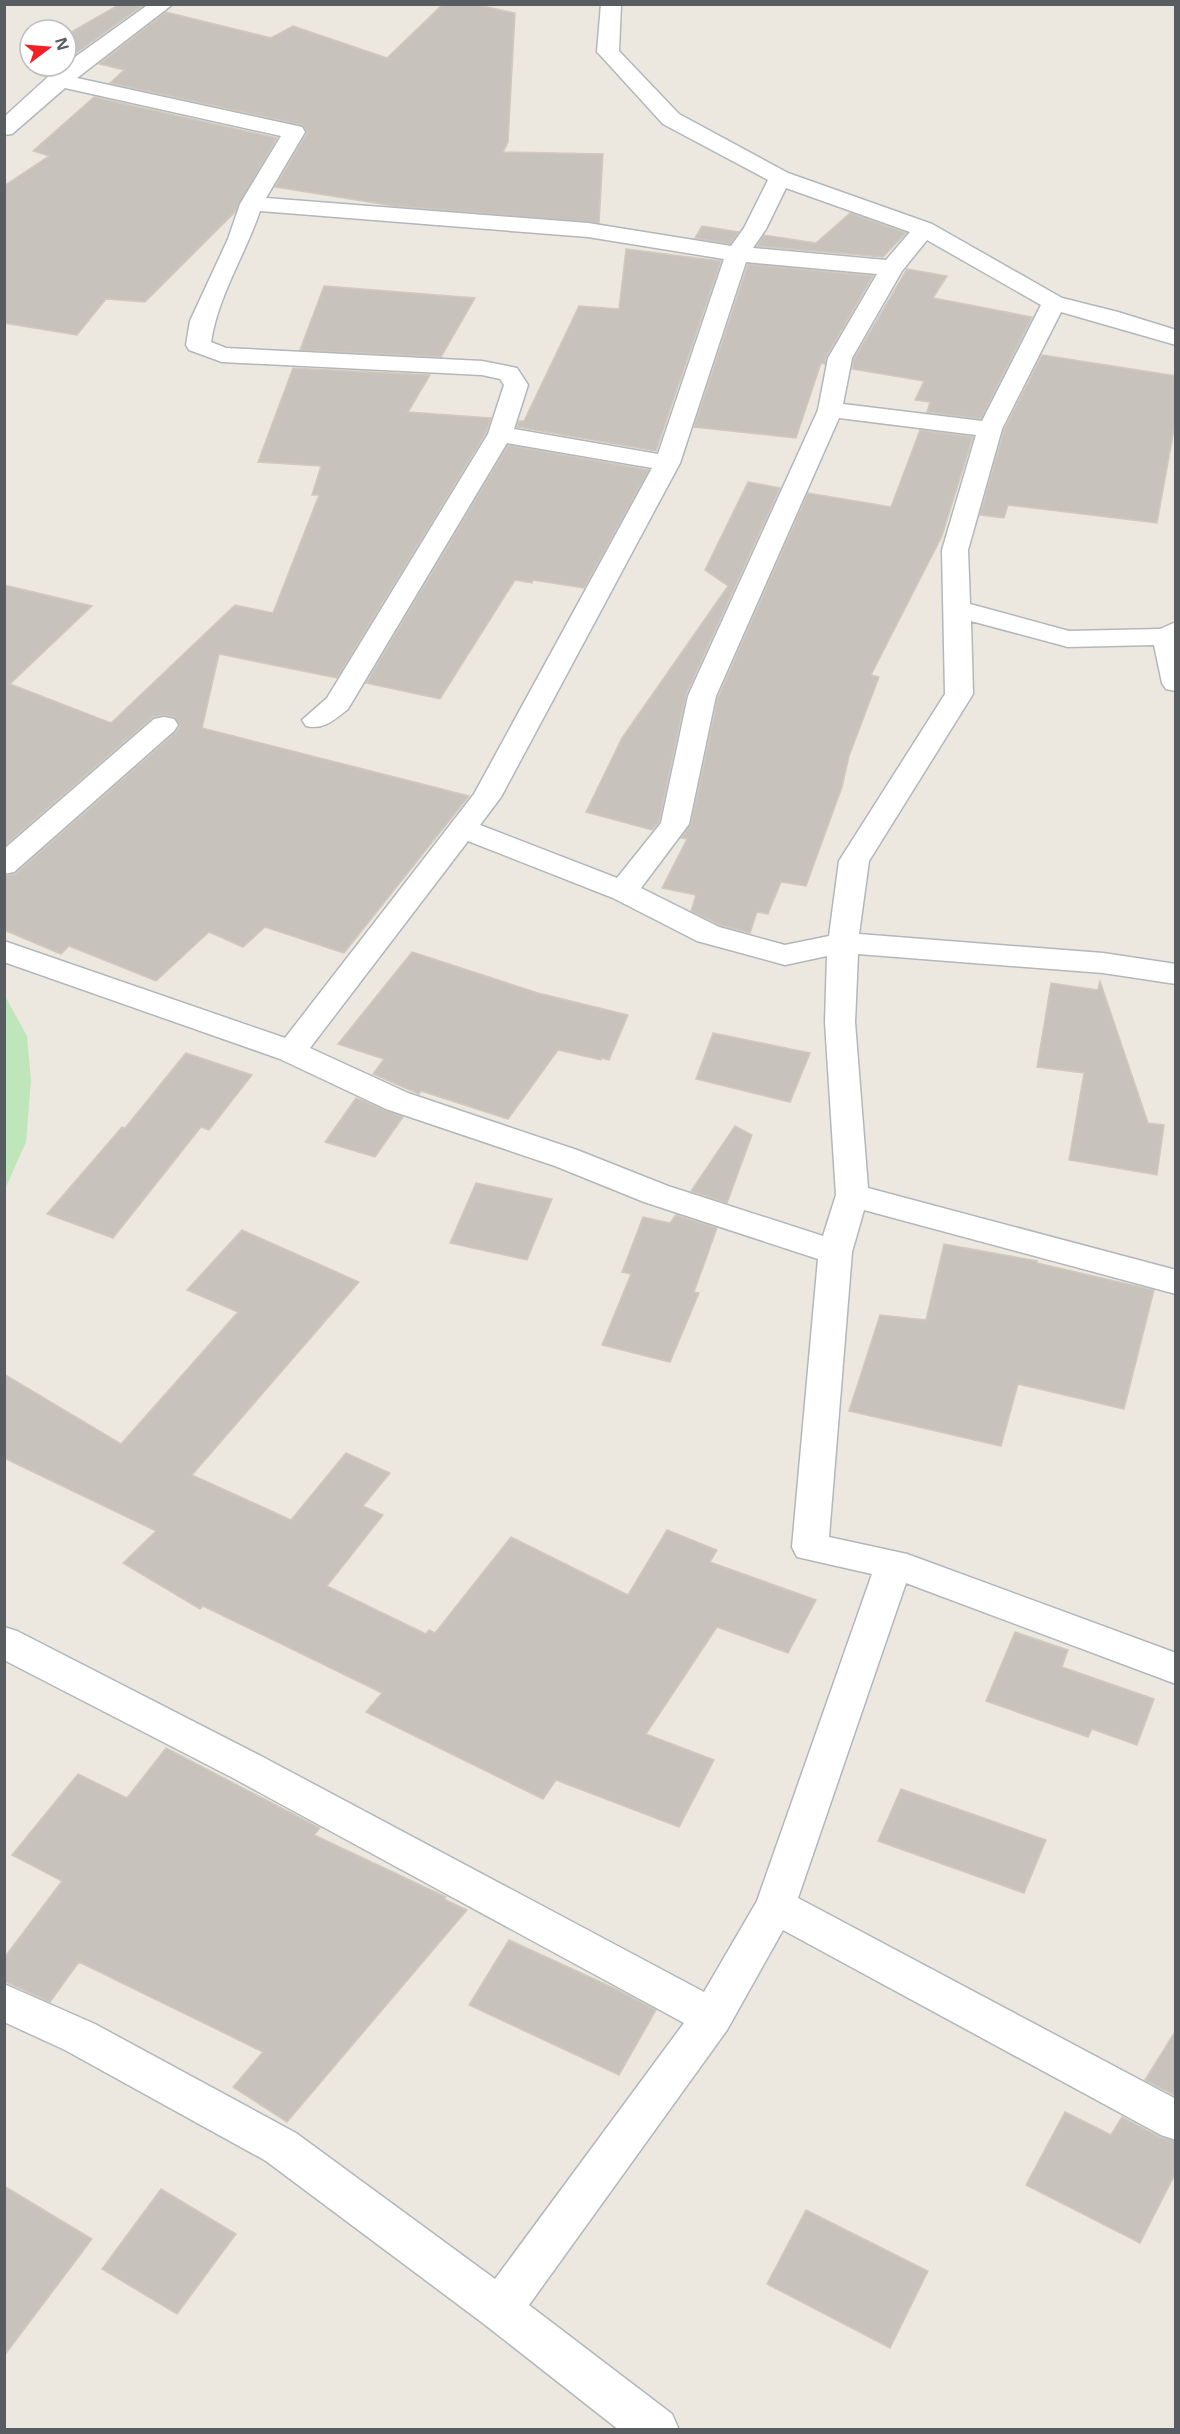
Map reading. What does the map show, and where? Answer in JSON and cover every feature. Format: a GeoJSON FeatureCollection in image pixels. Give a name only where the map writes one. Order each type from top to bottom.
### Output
{"type":"FeatureCollection","features":[{"type":"Feature","properties":{"kind":"street"},"geometry":{"type":"LineString","coordinates":[[4,129],[58,80],[164,4]]}},
{"type":"Feature","properties":{"kind":"street"},"geometry":{"type":"LineString","coordinates":[[611,4],[608,52],[671,118],[780,178],[924,229],[1054,303],[1110,317],[1176,338]]}},
{"type":"Feature","properties":{"kind":"street"},"geometry":{"type":"LineString","coordinates":[[58,80],[294,132],[251,204],[239,239],[202,321],[198,345],[222,355],[482,368],[508,373],[516,386],[500,434],[338,703],[316,720]]}},
{"type":"Feature","properties":{"kind":"street"},"geometry":{"type":"LineString","coordinates":[[291,1052],[487,797],[667,463],[737,254],[755,229],[780,178]]}},
{"type":"Feature","properties":{"kind":"street"},"geometry":{"type":"LineString","coordinates":[[251,204],[588,230],[737,254],[892,268]]}},
{"type":"Feature","properties":{"kind":"street"},"geometry":{"type":"LineString","coordinates":[[623,891],[675,824],[702,696],[830,410],[840,358],[892,268],[924,229]]}},
{"type":"Feature","properties":{"kind":"street"},"geometry":{"type":"LineString","coordinates":[[1054,303],[990,429],[955,550],[959,694],[854,861],[843,943],[840,1022],[852,1195],[835,1252],[810,1547],[894,1564],[1176,1669]]}},
{"type":"Feature","properties":{"kind":"street"},"geometry":{"type":"LineString","coordinates":[[830,410],[990,429]]}},
{"type":"Feature","properties":{"kind":"street"},"geometry":{"type":"LineString","coordinates":[[500,434],[667,463]]}},
{"type":"Feature","properties":{"kind":"street"},"geometry":{"type":"LineString","coordinates":[[957,609],[1068,639],[1171,634],[1176,683]]}},
{"type":"Feature","properties":{"kind":"street"},"geometry":{"type":"LineString","coordinates":[[4,865],[164,725]]}},
{"type":"Feature","properties":{"kind":"street"},"geometry":{"type":"LineString","coordinates":[[461,828],[623,891],[708,934],[785,955],[843,943],[1102,963],[1176,974]]}},
{"type":"Feature","properties":{"kind":"street"},"geometry":{"type":"LineString","coordinates":[[4,951],[291,1052],[398,1101],[566,1158],[656,1194],[835,1252]]}},
{"type":"Feature","properties":{"kind":"street"},"geometry":{"type":"LineString","coordinates":[[852,1195],[1176,1282]]}},
{"type":"Feature","properties":{"kind":"street"},"geometry":{"type":"LineString","coordinates":[[500,2309],[712,2018],[775,1906],[894,1564]]}},
{"type":"Feature","properties":{"kind":"street"},"geometry":{"type":"LineString","coordinates":[[4,1642],[247,1767],[712,2018]]}},
{"type":"Feature","properties":{"kind":"street"},"geometry":{"type":"LineString","coordinates":[[775,1906],[1176,2121]]}},
{"type":"Feature","properties":{"kind":"street"},"geometry":{"type":"LineString","coordinates":[[4,2002],[80,2037],[281,2147],[500,2309],[656,2430]]}},
{"type":"Feature","properties":{"kind":"green space"},"geometry":{"type":"Polygon","coordinates":[[[5,996],[27,1036],[31,1080],[26,1142],[5,1189],[5,996]]]}},
{"type":"Feature","properties":{"kind":"building"},"geometry":{"type":"Polygon","coordinates":[[[120,4],[142,6],[78,52],[78,28],[120,4]]]}},
{"type":"Feature","properties":{"kind":"building"},"geometry":{"type":"Polygon","coordinates":[[[443,4],[474,4],[515,13],[508,142],[503,152],[603,154],[599,223],[394,206],[275,187],[307,133],[302,125],[110,83],[124,70],[99,64],[166,12],[271,38],[293,26],[387,58],[443,4]]]}},
{"type":"Feature","properties":{"kind":"building"},"geometry":{"type":"Polygon","coordinates":[[[94,97],[277,138],[235,212],[145,302],[106,299],[77,335],[4,323],[4,186],[49,156],[33,151],[94,97]]]}},
{"type":"Feature","properties":{"kind":"building"},"geometry":{"type":"Polygon","coordinates":[[[850,213],[906,233],[883,257],[757,246],[764,235],[816,243],[850,213]]]}},
{"type":"Feature","properties":{"kind":"building"},"geometry":{"type":"Polygon","coordinates":[[[702,226],[739,232],[730,244],[695,238],[702,226]]]}},
{"type":"Feature","properties":{"kind":"building"},"geometry":{"type":"Polygon","coordinates":[[[626,249],[721,261],[656,451],[517,427],[519,421],[524,421],[579,306],[619,309],[626,249]]]}},
{"type":"Feature","properties":{"kind":"building"},"geometry":{"type":"Polygon","coordinates":[[[748,264],[873,276],[826,357],[825,364],[821,363],[796,438],[694,427],[748,264]]]}},
{"type":"Feature","properties":{"kind":"building"},"geometry":{"type":"Polygon","coordinates":[[[907,269],[947,276],[933,298],[1032,317],[981,419],[927,412],[930,402],[915,400],[924,381],[852,369],[854,359],[907,269]]]}},
{"type":"Feature","properties":{"kind":"building"},"geometry":{"type":"Polygon","coordinates":[[[324,286],[475,298],[441,357],[300,350],[324,286]]]}},
{"type":"Feature","properties":{"kind":"building"},"geometry":{"type":"Polygon","coordinates":[[[1042,355],[1176,376],[1176,418],[1157,523],[1008,505],[1004,518],[980,515],[1004,430],[1042,355]]]}},
{"type":"Feature","properties":{"kind":"building"},"geometry":{"type":"Polygon","coordinates":[[[293,368],[430,375],[408,412],[491,418],[486,433],[337,678],[219,654],[202,728],[469,796],[344,953],[265,927],[243,947],[209,932],[156,981],[69,946],[61,954],[4,930],[4,876],[15,874],[175,733],[180,726],[174,717],[164,715],[153,717],[4,846],[4,585],[92,606],[10,684],[111,723],[235,605],[273,613],[319,495],[312,495],[321,466],[258,462],[293,368]]]}},
{"type":"Feature","properties":{"kind":"building"},"geometry":{"type":"Polygon","coordinates":[[[920,430],[973,437],[942,536],[871,675],[879,677],[849,756],[842,787],[806,886],[781,882],[768,914],[757,912],[750,933],[720,925],[691,911],[696,895],[662,888],[687,839],[681,838],[691,824],[718,697],[808,493],[891,507],[920,430]]]}},
{"type":"Feature","properties":{"kind":"building"},"geometry":{"type":"Polygon","coordinates":[[[508,445],[649,470],[584,588],[533,580],[532,583],[515,580],[440,699],[366,683],[508,445]]]}},
{"type":"Feature","properties":{"kind":"building"},"geometry":{"type":"Polygon","coordinates":[[[748,482],[780,488],[686,695],[659,822],[652,830],[586,812],[622,738],[728,586],[705,570],[748,482]]]}},
{"type":"Feature","properties":{"kind":"building"},"geometry":{"type":"Polygon","coordinates":[[[412,952],[538,993],[628,1015],[609,1060],[558,1050],[508,1119],[421,1091],[419,1094],[373,1074],[384,1059],[338,1044],[412,952]]]}},
{"type":"Feature","properties":{"kind":"building"},"geometry":{"type":"Polygon","coordinates":[[[1100,981],[1148,1123],[1164,1125],[1157,1175],[1069,1160],[1084,1073],[1037,1067],[1051,983],[1098,990],[1100,981]]]}},
{"type":"Feature","properties":{"kind":"building"},"geometry":{"type":"Polygon","coordinates":[[[713,1033],[810,1053],[790,1102],[696,1079],[713,1033]]]}},
{"type":"Feature","properties":{"kind":"building"},"geometry":{"type":"Polygon","coordinates":[[[186,1053],[252,1075],[209,1130],[201,1127],[113,1238],[47,1214],[122,1127],[125,1128],[186,1053]]]}},
{"type":"Feature","properties":{"kind":"building"},"geometry":{"type":"Polygon","coordinates":[[[356,1098],[403,1117],[375,1157],[325,1142],[356,1098]]]}},
{"type":"Feature","properties":{"kind":"building"},"geometry":{"type":"Polygon","coordinates":[[[735,1126],[752,1135],[727,1203],[691,1191],[735,1126]]]}},
{"type":"Feature","properties":{"kind":"building"},"geometry":{"type":"Polygon","coordinates":[[[476,1183],[552,1199],[527,1260],[450,1243],[476,1183]]]}},
{"type":"Feature","properties":{"kind":"building"},"geometry":{"type":"Polygon","coordinates":[[[676,1215],[717,1228],[694,1292],[699,1293],[670,1362],[602,1345],[631,1274],[622,1272],[643,1217],[670,1223],[676,1215]]]}},
{"type":"Feature","properties":{"kind":"building"},"geometry":{"type":"Polygon","coordinates":[[[242,1230],[359,1282],[192,1475],[291,1520],[346,1453],[390,1473],[363,1506],[383,1515],[327,1586],[426,1634],[429,1630],[435,1633],[511,1537],[628,1595],[667,1530],[717,1550],[710,1562],[816,1600],[788,1653],[717,1627],[646,1734],[714,1760],[679,1827],[556,1780],[543,1799],[366,1712],[382,1693],[203,1606],[200,1609],[123,1563],[156,1531],[4,1458],[4,1374],[121,1444],[238,1312],[187,1290],[242,1230]]]}},
{"type":"Feature","properties":{"kind":"building"},"geometry":{"type":"Polygon","coordinates":[[[944,1244],[1037,1261],[1037,1263],[1154,1290],[1124,1409],[1018,1384],[1001,1446],[849,1411],[880,1315],[926,1320],[944,1244]]]}},
{"type":"Feature","properties":{"kind":"building"},"geometry":{"type":"Polygon","coordinates":[[[1015,1632],[1068,1650],[1062,1667],[1154,1699],[1137,1745],[1092,1729],[1088,1737],[986,1701],[1015,1632]]]}},
{"type":"Feature","properties":{"kind":"building"},"geometry":{"type":"Polygon","coordinates":[[[166,1748],[320,1828],[314,1835],[446,1897],[444,1899],[467,1910],[287,2122],[233,2087],[263,2052],[79,1962],[50,2002],[4,1981],[4,1958],[62,1881],[12,1855],[78,1774],[127,1798],[166,1748]]]}},
{"type":"Feature","properties":{"kind":"building"},"geometry":{"type":"Polygon","coordinates":[[[901,1789],[1046,1840],[1024,1893],[878,1841],[901,1789]]]}},
{"type":"Feature","properties":{"kind":"building"},"geometry":{"type":"Polygon","coordinates":[[[509,1940],[656,2010],[619,2075],[469,2005],[509,1940]]]}},
{"type":"Feature","properties":{"kind":"building"},"geometry":{"type":"Polygon","coordinates":[[[1176,2030],[1176,2096],[1145,2080],[1176,2030]]]}},
{"type":"Feature","properties":{"kind":"building"},"geometry":{"type":"Polygon","coordinates":[[[1065,2112],[1111,2135],[1122,2117],[1160,2137],[1176,2142],[1176,2172],[1140,2243],[1026,2185],[1065,2112]]]}},
{"type":"Feature","properties":{"kind":"building"},"geometry":{"type":"Polygon","coordinates":[[[4,2186],[92,2239],[4,2356],[4,2186]]]}},
{"type":"Feature","properties":{"kind":"building"},"geometry":{"type":"Polygon","coordinates":[[[161,2189],[236,2234],[177,2314],[102,2269],[161,2189]]]}},
{"type":"Feature","properties":{"kind":"building"},"geometry":{"type":"Polygon","coordinates":[[[806,2210],[928,2271],[890,2348],[767,2284],[806,2210]]]}}]}
